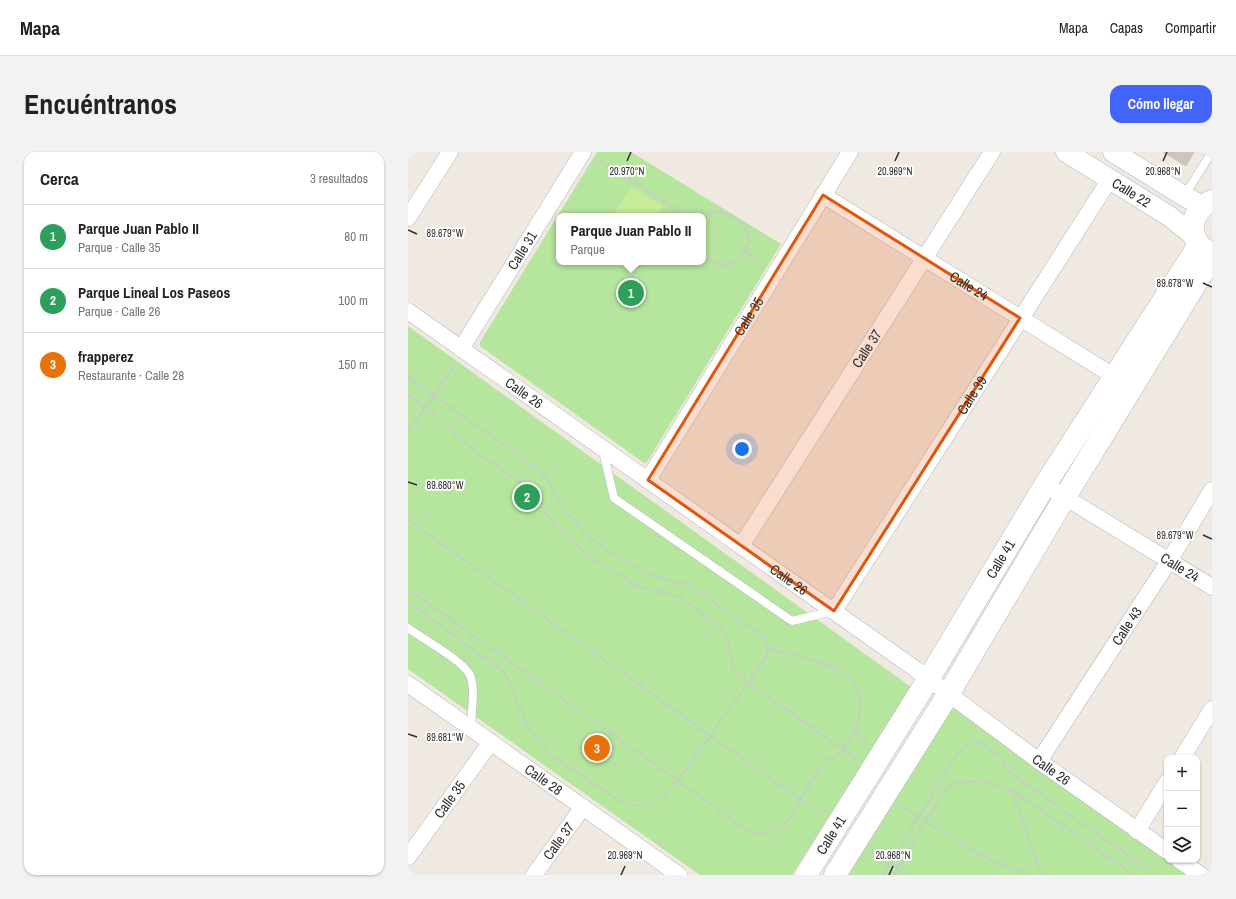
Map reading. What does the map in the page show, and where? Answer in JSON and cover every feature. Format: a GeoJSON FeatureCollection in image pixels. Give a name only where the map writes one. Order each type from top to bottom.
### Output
{"type":"FeatureCollection","features":[{"type":"Feature","properties":{"kind":"main road"},"geometry":{"type":"LineString","coordinates":[[1199,201],[1193,228],[1204,248]]}},
{"type":"Feature","properties":{"kind":"main road","name":"Calle 41"},"geometry":{"type":"LineString","coordinates":[[806,875],[929,678],[1045,485],[1115,377],[1204,248]]}},
{"type":"Feature","properties":{"kind":"main road","name":"Calle 41"},"geometry":{"type":"LineString","coordinates":[[835,875],[949,693],[1065,497],[1204,248]]}},
{"type":"Feature","properties":{"kind":"street"},"geometry":{"type":"LineString","coordinates":[[408,218],[450,152]]}},
{"type":"Feature","properties":{"kind":"street","name":"Calle 35"},"geometry":{"type":"LineString","coordinates":[[648,480],[850,152]]}},
{"type":"Feature","properties":{"kind":"street","name":"Calle 37"},"geometry":{"type":"LineString","coordinates":[[742,546],[992,152]]}},
{"type":"Feature","properties":{"kind":"street","name":"Calle 22"},"geometry":{"type":"LineString","coordinates":[[1066,152],[1169,216],[1204,248]]}},
{"type":"Feature","properties":{"kind":"street","name":"Calle 22"},"geometry":{"type":"LineString","coordinates":[[1113,152],[1199,201]]}},
{"type":"Feature","properties":{"kind":"street","name":"Calle 31"},"geometry":{"type":"LineString","coordinates":[[462,349],[588,154]]}},
{"type":"Feature","properties":{"kind":"street","name":"Calle 39"},"geometry":{"type":"LineString","coordinates":[[834,611],[1110,179]]}},
{"type":"Feature","properties":{"kind":"street","name":"Calle 24"},"geometry":{"type":"LineString","coordinates":[[823,196],[1115,377]]}},
{"type":"Feature","properties":{"kind":"street","name":"Calle 26"},"geometry":{"type":"LineString","coordinates":[[408,311],[929,678],[1039,761],[1164,849]]}},
{"type":"Feature","properties":{"kind":"street","name":"Calle 24"},"geometry":{"type":"LineString","coordinates":[[1045,485],[1212,587]]}},
{"type":"Feature","properties":{"kind":"street","name":"Calle 43"},"geometry":{"type":"LineString","coordinates":[[1039,761],[1169,561],[1212,490]]}},
{"type":"Feature","properties":{"kind":"street","name":"Calle 28"},"geometry":{"type":"LineString","coordinates":[[408,684],[677,874]]}},
{"type":"Feature","properties":{"kind":"street"},"geometry":{"type":"LineString","coordinates":[[1184,755],[1212,709]]}},
{"type":"Feature","properties":{"kind":"street","name":"Calle 35"},"geometry":{"type":"LineString","coordinates":[[408,857],[491,742]]}},
{"type":"Feature","properties":{"kind":"street"},"geometry":{"type":"LineString","coordinates":[[1137,831],[1164,787]]}},
{"type":"Feature","properties":{"kind":"street","name":"Calle 37"},"geometry":{"type":"LineString","coordinates":[[534,875],[584,808]]}},
{"type":"Feature","properties":{"kind":"street"},"geometry":{"type":"LineString","coordinates":[[1183,863],[1201,875]]}},
{"type":"Feature","properties":{"kind":"lane"},"geometry":{"type":"LineString","coordinates":[[1199,201],[1212,152]]}},
{"type":"Feature","properties":{"kind":"lane"},"geometry":{"type":"LineString","coordinates":[[603,448],[614,498],[792,621],[834,611]]}},
{"type":"Feature","properties":{"kind":"lane"},"geometry":{"type":"LineString","coordinates":[[408,628],[461,664],[470,675],[472,689],[471,728]]}},
{"type":"Feature","properties":{"kind":"path"},"geometry":{"type":"LineString","coordinates":[[588,154],[683,213]]}},
{"type":"Feature","properties":{"kind":"path"},"geometry":{"type":"LineString","coordinates":[[671,213],[674,208]]}},
{"type":"Feature","properties":{"kind":"path"},"geometry":{"type":"LineString","coordinates":[[706,215],[723,211],[744,225],[750,242],[740,260],[720,266],[706,257]]}},
{"type":"Feature","properties":{"kind":"path"},"geometry":{"type":"LineString","coordinates":[[745,252],[769,267]]}},
{"type":"Feature","properties":{"kind":"path"},"geometry":{"type":"LineString","coordinates":[[629,282],[639,265]]}},
{"type":"Feature","properties":{"kind":"path"},"geometry":{"type":"LineString","coordinates":[[408,432],[455,365]]}},
{"type":"Feature","properties":{"kind":"path"},"geometry":{"type":"LineString","coordinates":[[408,376],[538,469],[550,484],[562,508],[584,532],[604,548],[647,574],[674,582],[687,582],[733,617],[762,635],[768,647],[767,656],[678,781],[664,797],[644,806],[636,805],[621,801],[614,797],[550,755],[527,725],[504,672],[408,602]]}},
{"type":"Feature","properties":{"kind":"path"},"geometry":{"type":"LineString","coordinates":[[408,395],[426,407],[464,442],[528,488],[556,528],[596,561],[636,584],[681,598],[723,629],[728,640],[734,673],[859,760]]}},
{"type":"Feature","properties":{"kind":"path"},"geometry":{"type":"LineString","coordinates":[[408,520],[825,818]]}},
{"type":"Feature","properties":{"kind":"path"},"geometry":{"type":"LineString","coordinates":[[408,589],[747,830],[752,832],[762,833],[781,827],[790,819],[822,764],[828,758],[836,756],[857,725]]}},
{"type":"Feature","properties":{"kind":"path"},"geometry":{"type":"LineString","coordinates":[[768,647],[779,652],[798,655],[828,665],[850,679],[858,691],[860,702],[857,725],[859,736],[881,755]]}},
{"type":"Feature","properties":{"kind":"path"},"geometry":{"type":"LineString","coordinates":[[883,875],[956,756],[962,748],[968,744],[978,743],[985,745],[1002,757],[1007,769],[1013,775],[1156,875]]}},
{"type":"Feature","properties":{"kind":"path"},"geometry":{"type":"LineString","coordinates":[[894,875],[946,788],[959,782],[987,783],[1011,790],[1134,875]]}},
{"type":"Feature","properties":{"kind":"path"},"geometry":{"type":"LineString","coordinates":[[1011,790],[1042,875]]}},
{"type":"Feature","properties":{"kind":"path"},"geometry":{"type":"LineString","coordinates":[[899,804],[978,854],[1015,870],[1032,875]]}},
{"type":"Feature","properties":{"kind":"path"},"geometry":{"type":"LineString","coordinates":[[865,847],[906,875]]}},
{"type":"Feature","properties":{"kind":"highlighted area"},"geometry":{"type":"Polygon","coordinates":[[[823,195],[1020,318],[834,611],[648,480],[823,195]]]}},
{"type":"Feature","properties":{"kind":"green space"},"geometry":{"type":"Polygon","coordinates":[[[597,152],[631,152],[781,244],[647,462],[644,463],[480,346],[480,342],[556,219],[556,265],[706,265],[706,213],[559,213],[597,152]]]}},
{"type":"Feature","properties":{"kind":"green space"},"geometry":{"type":"Polygon","coordinates":[[[631,187],[663,206],[659,213],[615,213],[631,187]]]}},
{"type":"Feature","properties":{"kind":"green space"},"geometry":{"type":"Polygon","coordinates":[[[408,326],[911,687],[792,875],[700,875],[408,669],[408,326]]]}},
{"type":"Feature","properties":{"kind":"green space"},"geometry":{"type":"Polygon","coordinates":[[[955,709],[1164,858],[1164,863],[1171,863],[1189,875],[846,875],[945,711],[955,709]]]}},
{"type":"Feature","properties":{"kind":"building"},"geometry":{"type":"Polygon","coordinates":[[[1163,152],[1194,152],[1186,166],[1163,152]]]}},
{"type":"Feature","properties":{"kind":"place","name":"Parque Juan Pablo II"},"geometry":{"type":"Point","coordinates":[631,293]}},
{"type":"Feature","properties":{"kind":"place","name":"Parque Lineal Los Paseos"},"geometry":{"type":"Point","coordinates":[527,497]}},
{"type":"Feature","properties":{"kind":"place","name":"frapperez"},"geometry":{"type":"Point","coordinates":[597,748]}}]}
